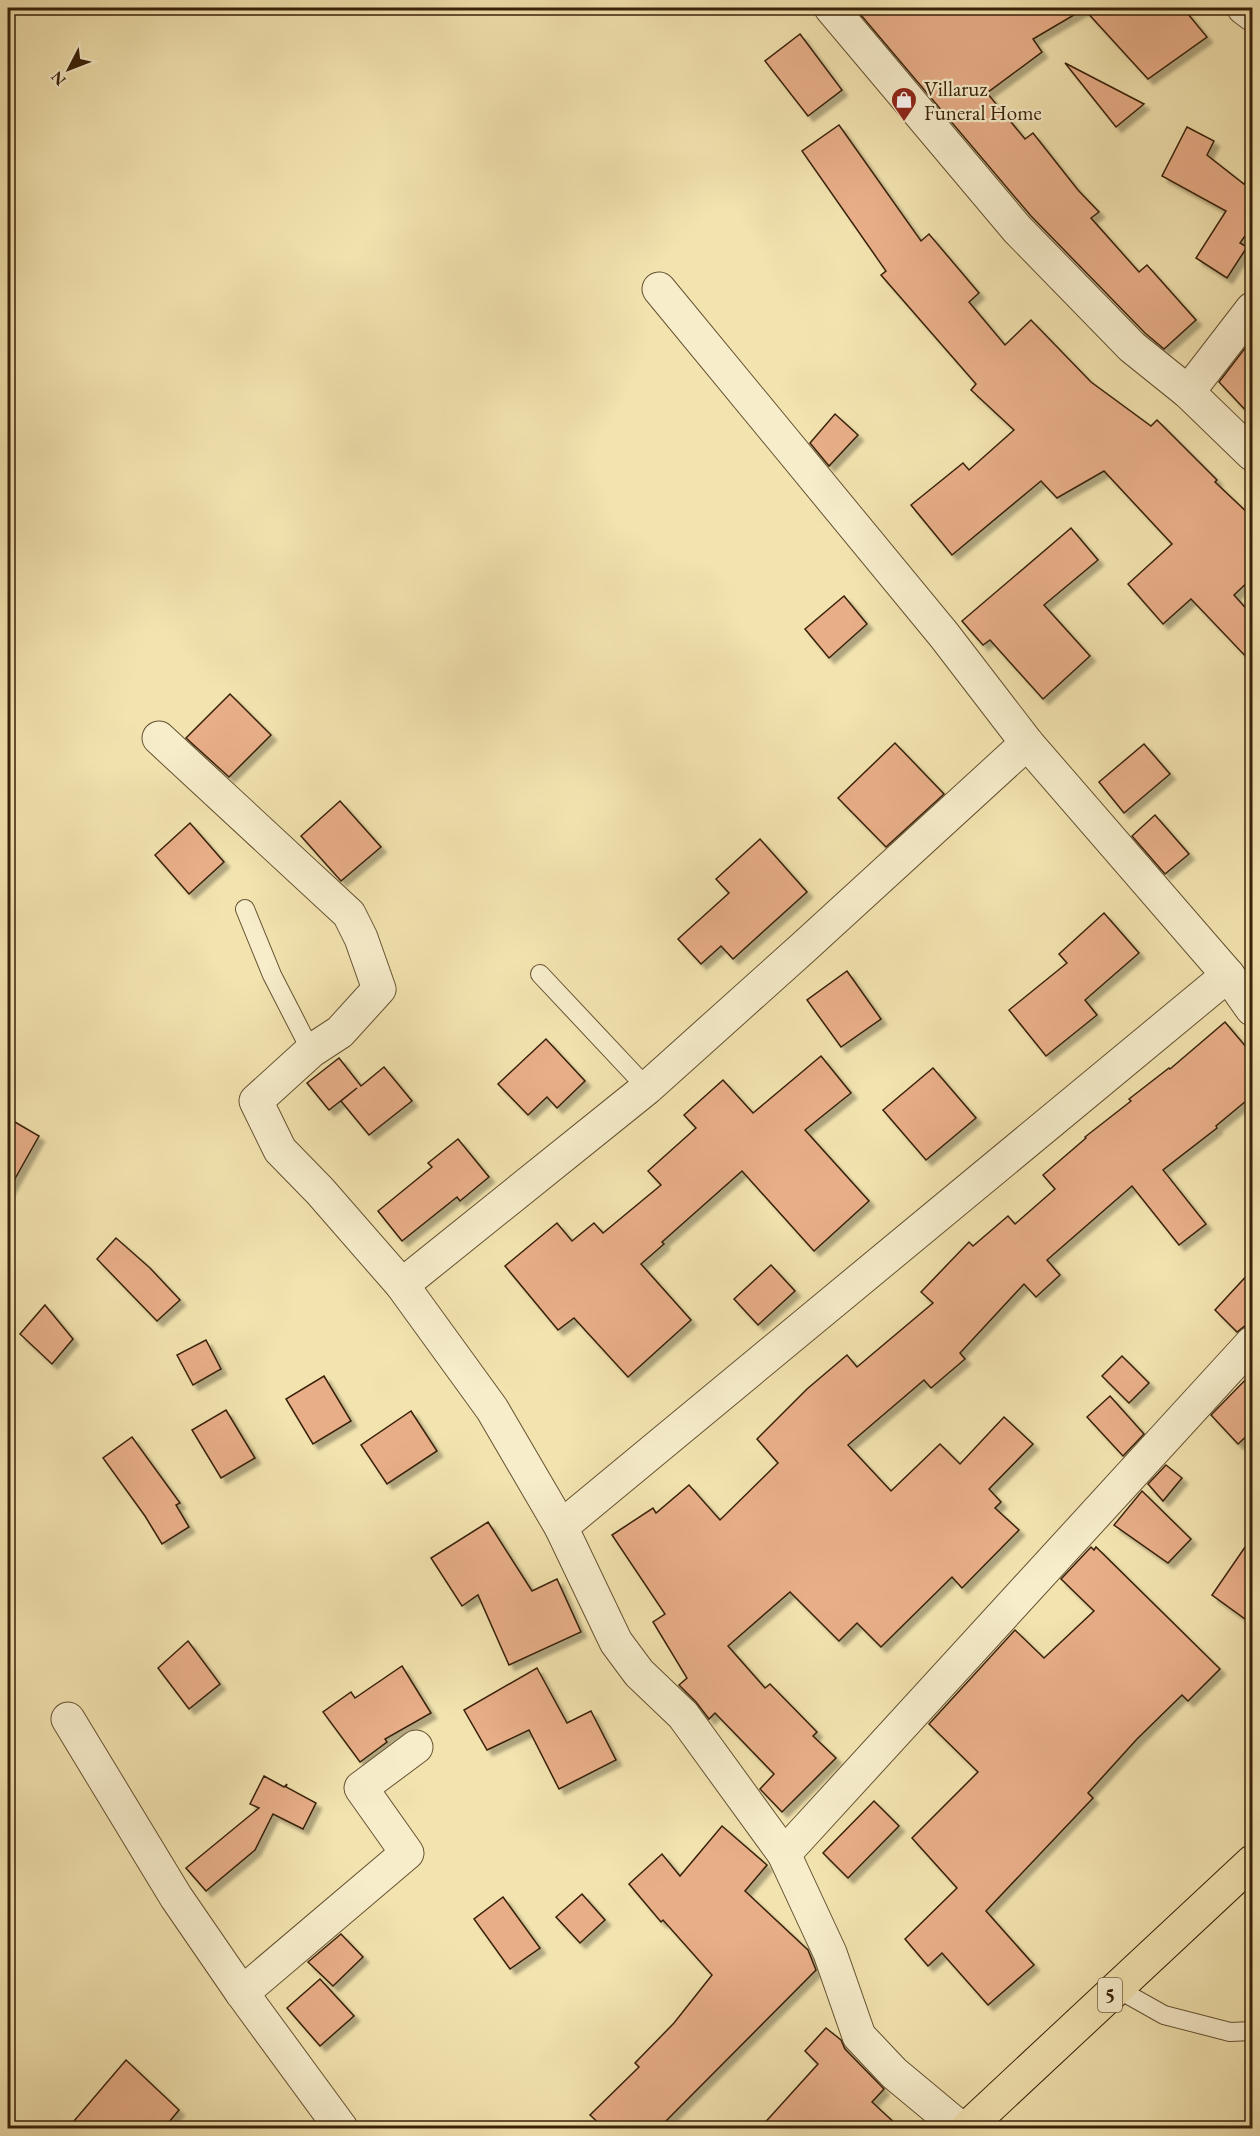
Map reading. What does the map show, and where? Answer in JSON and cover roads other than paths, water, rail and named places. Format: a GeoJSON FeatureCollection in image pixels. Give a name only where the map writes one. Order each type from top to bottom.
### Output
{"type":"FeatureCollection","features":[{"type":"Feature","properties":{"kind":"highway","name":"5"},"geometry":{"type":"LineString","coordinates":[[967,2128],[1116,1988],[1250,1868]]}},
{"type":"Feature","properties":{"kind":"street"},"geometry":{"type":"LineString","coordinates":[[831,8],[1017,229],[1132,347],[1188,392],[1252,454]]}},
{"type":"Feature","properties":{"kind":"street"},"geometry":{"type":"LineString","coordinates":[[1244,8],[1252,14]]}},
{"type":"Feature","properties":{"kind":"street"},"geometry":{"type":"LineString","coordinates":[[659,289],[944,635],[1027,743],[1228,975],[1252,1009]]}},
{"type":"Feature","properties":{"kind":"street"},"geometry":{"type":"LineString","coordinates":[[1188,392],[1252,309]]}},
{"type":"Feature","properties":{"kind":"street"},"geometry":{"type":"LineString","coordinates":[[159,738],[349,914],[361,938],[379,989],[340,1032],[311,1051],[256,1101],[280,1150],[320,1191],[402,1285],[492,1408],[561,1527],[616,1642],[639,1673],[683,1715],[784,1854],[830,1953],[859,2037],[894,2073],[960,2128]]}},
{"type":"Feature","properties":{"kind":"street"},"geometry":{"type":"LineString","coordinates":[[402,1285],[647,1088],[1027,743]]}},
{"type":"Feature","properties":{"kind":"street"},"geometry":{"type":"LineString","coordinates":[[561,1527],[1228,975]]}},
{"type":"Feature","properties":{"kind":"street"},"geometry":{"type":"LineString","coordinates":[[784,1854],[1252,1343]]}},
{"type":"Feature","properties":{"kind":"street"},"geometry":{"type":"LineString","coordinates":[[68,1719],[177,1897],[242,1993],[341,2128]]}},
{"type":"Feature","properties":{"kind":"street"},"geometry":{"type":"LineString","coordinates":[[242,1993],[407,1852],[361,1788],[416,1747]]}},
{"type":"Feature","properties":{"kind":"lane"},"geometry":{"type":"LineString","coordinates":[[245,909],[272,975],[311,1051]]}},
{"type":"Feature","properties":{"kind":"lane"},"geometry":{"type":"LineString","coordinates":[[540,974],[647,1088]]}},
{"type":"Feature","properties":{"kind":"lane"},"geometry":{"type":"LineString","coordinates":[[1116,1988],[1164,2015],[1230,2032],[1252,2031]]}},
{"type":"Feature","properties":{"kind":"place","name":"Villaruz Funeral Home"},"geometry":{"type":"Point","coordinates":[904,123]}}]}
